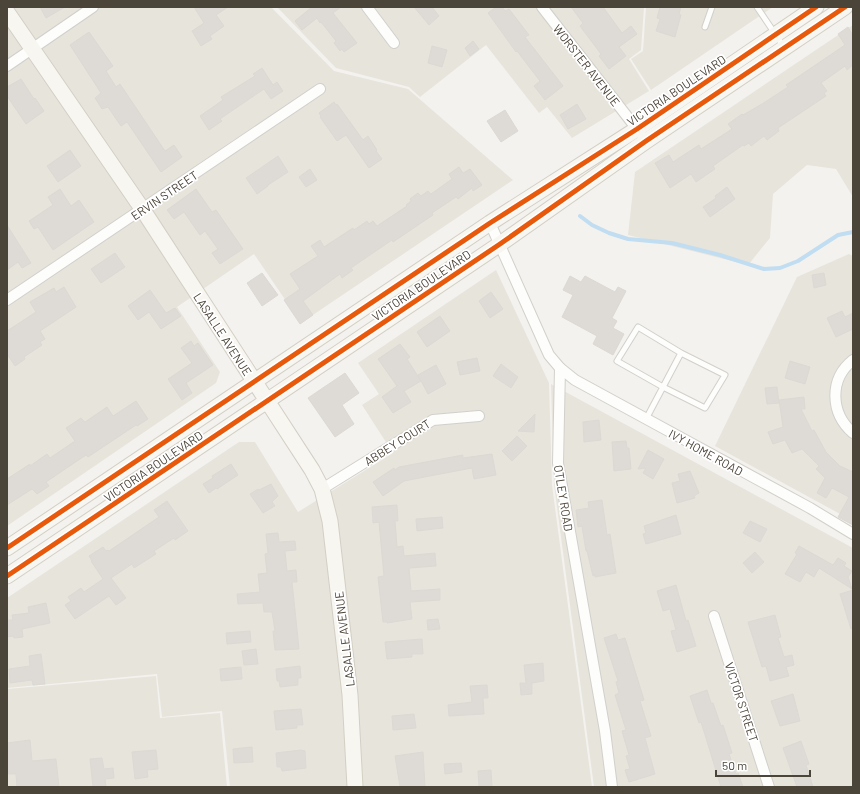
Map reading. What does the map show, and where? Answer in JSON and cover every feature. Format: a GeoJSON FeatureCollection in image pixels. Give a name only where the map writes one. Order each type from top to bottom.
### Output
{"type":"FeatureCollection","features":[{"type":"Feature","properties":{"kind":"main road","name":"VICTORIA BOULEVARD"},"geometry":{"type":"LineString","coordinates":[[7,548],[490,223],[637,128],[816,7]]}},
{"type":"Feature","properties":{"kind":"main road","name":"VICTORIA BOULEVARD"},"geometry":{"type":"LineString","coordinates":[[7,576],[500,244],[646,141],[845,7]]}},
{"type":"Feature","properties":{"kind":"main road","name":"LASALLE AVENUE"},"geometry":{"type":"LineString","coordinates":[[7,12],[142,210],[312,470],[322,490],[330,521],[350,695],[355,787]]}},
{"type":"Feature","properties":{"kind":"street"},"geometry":{"type":"LineString","coordinates":[[7,66],[93,7]]}},
{"type":"Feature","properties":{"kind":"street"},"geometry":{"type":"LineString","coordinates":[[367,7],[394,43]]}},
{"type":"Feature","properties":{"kind":"street","name":"WORSTER AVENUE"},"geometry":{"type":"LineString","coordinates":[[542,7],[646,141]]}},
{"type":"Feature","properties":{"kind":"street","name":"ERVIN STREET"},"geometry":{"type":"LineString","coordinates":[[7,300],[320,90]]}},
{"type":"Feature","properties":{"kind":"street"},"geometry":{"type":"LineString","coordinates":[[490,223],[549,355],[560,368]]}},
{"type":"Feature","properties":{"kind":"street"},"geometry":{"type":"LineString","coordinates":[[853,360],[845,366],[838,383],[836,393],[836,408],[842,421],[853,433]]}},
{"type":"Feature","properties":{"kind":"street","name":"IVY HOME ROAD"},"geometry":{"type":"LineString","coordinates":[[560,368],[575,380],[853,534]]}},
{"type":"Feature","properties":{"kind":"street","name":"OTLEY ROAD"},"geometry":{"type":"LineString","coordinates":[[560,368],[558,463],[605,731],[612,787]]}},
{"type":"Feature","properties":{"kind":"street","name":"ABBEY COURT"},"geometry":{"type":"LineString","coordinates":[[322,490],[433,420],[480,416]]}},
{"type":"Feature","properties":{"kind":"street","name":"VICTOR STREET"},"geometry":{"type":"LineString","coordinates":[[714,616],[769,787]]}},
{"type":"Feature","properties":{"kind":"lane"},"geometry":{"type":"LineString","coordinates":[[705,27],[712,7]]}},
{"type":"Feature","properties":{"kind":"lane"},"geometry":{"type":"LineString","coordinates":[[757,7],[785,48]]}},
{"type":"Feature","properties":{"kind":"lane"},"geometry":{"type":"LineString","coordinates":[[638,327],[681,353],[725,375],[705,408],[663,387],[617,361],[638,327]]}},
{"type":"Feature","properties":{"kind":"lane"},"geometry":{"type":"LineString","coordinates":[[646,419],[681,353]]}},
{"type":"Feature","properties":{"kind":"shaded area"},"geometry":{"type":"Polygon","coordinates":[[[7,7],[271,7],[334,71],[408,89],[513,180],[301,323],[254,254],[177,307],[220,372],[216,383],[7,526],[7,7]]]}},
{"type":"Feature","properties":{"kind":"shaded area"},"geometry":{"type":"Polygon","coordinates":[[[277,7],[644,7],[641,50],[629,59],[649,91],[572,138],[547,107],[539,113],[486,45],[420,97],[409,87],[336,68],[277,7]]]}},
{"type":"Feature","properties":{"kind":"shaded area"},"geometry":{"type":"Polygon","coordinates":[[[646,7],[773,7],[651,90],[631,59],[643,51],[646,7]]]}},
{"type":"Feature","properties":{"kind":"shaded area"},"geometry":{"type":"Polygon","coordinates":[[[853,25],[853,197],[836,169],[807,165],[773,194],[770,238],[748,265],[628,235],[635,172],[853,25]]]}},
{"type":"Feature","properties":{"kind":"shaded area"},"geometry":{"type":"Polygon","coordinates":[[[849,254],[853,256],[853,521],[715,446],[797,277],[849,254]]]}},
{"type":"Feature","properties":{"kind":"shaded area"},"geometry":{"type":"Polygon","coordinates":[[[496,270],[549,383],[552,485],[592,787],[230,787],[222,711],[162,717],[157,674],[7,688],[7,598],[239,442],[255,442],[298,512],[393,453],[362,405],[379,394],[358,363],[496,270]]]}},
{"type":"Feature","properties":{"kind":"shaded area"},"geometry":{"type":"Polygon","coordinates":[[[551,384],[853,548],[853,787],[594,787],[554,484],[551,384]]]}},
{"type":"Feature","properties":{"kind":"shaded area"},"geometry":{"type":"Polygon","coordinates":[[[156,676],[160,718],[220,713],[227,787],[7,787],[7,689],[156,676]]]}},
{"type":"Feature","properties":{"kind":"building"},"geometry":{"type":"Polygon","coordinates":[[[40,7],[65,7],[46,18],[40,7]]]}},
{"type":"Feature","properties":{"kind":"building"},"geometry":{"type":"Polygon","coordinates":[[[194,7],[228,7],[216,15],[224,26],[210,36],[212,39],[201,46],[192,31],[204,23],[194,7]]]}},
{"type":"Feature","properties":{"kind":"building"},"geometry":{"type":"Polygon","coordinates":[[[312,7],[341,7],[333,13],[357,43],[344,52],[342,49],[340,51],[334,43],[336,41],[317,18],[302,30],[295,21],[312,7]]]}},
{"type":"Feature","properties":{"kind":"building"},"geometry":{"type":"Polygon","coordinates":[[[414,7],[432,7],[439,16],[429,25],[414,7]]]}},
{"type":"Feature","properties":{"kind":"building"},"geometry":{"type":"Polygon","coordinates":[[[496,7],[502,7],[505,11],[509,9],[529,35],[525,37],[563,86],[545,100],[534,86],[540,81],[517,51],[516,52],[488,13],[496,7]]]}},
{"type":"Feature","properties":{"kind":"building"},"geometry":{"type":"Polygon","coordinates":[[[571,7],[603,7],[622,33],[631,26],[637,34],[619,47],[626,56],[609,69],[599,56],[601,54],[580,26],[583,23],[571,7]]]}},
{"type":"Feature","properties":{"kind":"building"},"geometry":{"type":"Polygon","coordinates":[[[660,7],[681,7],[679,14],[681,15],[675,37],[656,31],[660,19],[657,18],[660,7]]]}},
{"type":"Feature","properties":{"kind":"building"},"geometry":{"type":"Polygon","coordinates":[[[848,27],[853,36],[853,65],[847,70],[845,66],[821,83],[827,91],[824,93],[826,96],[778,128],[779,131],[767,140],[764,136],[751,146],[749,143],[744,146],[743,145],[713,166],[715,169],[696,182],[691,174],[670,188],[655,163],[669,155],[673,162],[699,145],[701,149],[732,129],[728,124],[788,87],[786,85],[845,45],[838,34],[848,27]]]}},
{"type":"Feature","properties":{"kind":"building"},"geometry":{"type":"Polygon","coordinates":[[[89,32],[113,66],[106,71],[116,87],[120,84],[165,151],[174,145],[182,157],[161,172],[127,122],[121,126],[108,107],[102,109],[95,98],[101,93],[70,45],[89,32]]]}},
{"type":"Feature","properties":{"kind":"building"},"geometry":{"type":"Polygon","coordinates":[[[473,41],[479,49],[470,56],[465,48],[473,41]]]}},
{"type":"Feature","properties":{"kind":"building"},"geometry":{"type":"Polygon","coordinates":[[[432,46],[447,50],[442,67],[428,63],[432,46]]]}},
{"type":"Feature","properties":{"kind":"building"},"geometry":{"type":"Polygon","coordinates":[[[262,68],[273,85],[277,82],[283,91],[271,99],[264,89],[220,119],[222,121],[209,130],[200,116],[223,100],[221,97],[255,76],[253,74],[262,68]]]}},
{"type":"Feature","properties":{"kind":"building"},"geometry":{"type":"Polygon","coordinates":[[[21,79],[44,111],[26,124],[7,96],[7,87],[21,79]]]}},
{"type":"Feature","properties":{"kind":"building"},"geometry":{"type":"Polygon","coordinates":[[[334,102],[363,140],[368,136],[382,159],[369,168],[346,135],[337,141],[320,117],[321,116],[319,113],[334,102]]]}},
{"type":"Feature","properties":{"kind":"building"},"geometry":{"type":"Polygon","coordinates":[[[577,104],[586,119],[568,129],[560,115],[577,104]]]}},
{"type":"Feature","properties":{"kind":"building"},"geometry":{"type":"Polygon","coordinates":[[[505,110],[518,131],[501,142],[487,121],[505,110]]]}},
{"type":"Feature","properties":{"kind":"building"},"geometry":{"type":"Polygon","coordinates":[[[70,150],[81,166],[58,182],[47,166],[70,150]]]}},
{"type":"Feature","properties":{"kind":"building"},"geometry":{"type":"Polygon","coordinates":[[[278,156],[288,172],[257,194],[246,178],[278,156]]]}},
{"type":"Feature","properties":{"kind":"building"},"geometry":{"type":"Polygon","coordinates":[[[459,167],[463,173],[470,169],[482,185],[473,191],[472,188],[458,199],[456,197],[432,213],[433,215],[393,242],[392,240],[351,268],[353,270],[342,278],[340,274],[303,301],[313,315],[300,324],[284,300],[300,289],[290,274],[318,256],[311,246],[320,240],[324,247],[353,228],[354,230],[367,221],[369,224],[373,221],[377,226],[407,206],[406,205],[411,201],[410,199],[418,193],[421,196],[428,191],[431,194],[452,179],[449,174],[459,167]]]}},
{"type":"Feature","properties":{"kind":"building"},"geometry":{"type":"Polygon","coordinates":[[[310,169],[317,180],[306,187],[299,177],[310,169]]]}},
{"type":"Feature","properties":{"kind":"building"},"geometry":{"type":"Polygon","coordinates":[[[727,187],[735,199],[710,217],[703,207],[716,198],[715,196],[727,187]]]}},
{"type":"Feature","properties":{"kind":"building"},"geometry":{"type":"Polygon","coordinates":[[[60,189],[71,206],[79,200],[94,222],[53,250],[38,227],[34,229],[29,221],[53,205],[48,197],[60,189]]]}},
{"type":"Feature","properties":{"kind":"building"},"geometry":{"type":"Polygon","coordinates":[[[196,189],[212,212],[216,210],[243,249],[220,264],[212,253],[218,249],[205,231],[200,235],[184,212],[174,219],[167,210],[196,189]]]}},
{"type":"Feature","properties":{"kind":"building"},"geometry":{"type":"Polygon","coordinates":[[[7,225],[31,263],[22,268],[18,262],[7,270],[7,225]]]}},
{"type":"Feature","properties":{"kind":"building"},"geometry":{"type":"Polygon","coordinates":[[[115,253],[125,267],[101,283],[91,269],[115,253]]]}},
{"type":"Feature","properties":{"kind":"building"},"geometry":{"type":"Polygon","coordinates":[[[262,273],[278,295],[262,306],[247,283],[262,273]]]}},
{"type":"Feature","properties":{"kind":"building"},"geometry":{"type":"Polygon","coordinates":[[[824,273],[826,285],[814,288],[812,275],[824,273]]]}},
{"type":"Feature","properties":{"kind":"building"},"geometry":{"type":"Polygon","coordinates":[[[570,276],[581,282],[585,276],[615,292],[618,287],[626,291],[612,318],[617,321],[613,328],[624,334],[613,355],[593,344],[597,336],[562,317],[573,295],[563,290],[570,276]]]}},
{"type":"Feature","properties":{"kind":"building"},"geometry":{"type":"Polygon","coordinates":[[[64,287],[76,307],[40,331],[45,339],[40,342],[42,345],[24,357],[25,359],[15,366],[7,354],[7,331],[36,312],[30,302],[54,288],[56,292],[64,287]]]}},
{"type":"Feature","properties":{"kind":"building"},"geometry":{"type":"Polygon","coordinates":[[[150,290],[166,313],[175,308],[181,316],[161,329],[149,312],[138,320],[128,306],[150,290]]]}},
{"type":"Feature","properties":{"kind":"building"},"geometry":{"type":"Polygon","coordinates":[[[491,292],[503,309],[490,318],[479,301],[491,292]]]}},
{"type":"Feature","properties":{"kind":"building"},"geometry":{"type":"Polygon","coordinates":[[[842,311],[845,317],[853,313],[853,329],[836,337],[827,318],[842,311]]]}},
{"type":"Feature","properties":{"kind":"building"},"geometry":{"type":"Polygon","coordinates":[[[440,316],[450,331],[427,347],[417,332],[440,316]]]}},
{"type":"Feature","properties":{"kind":"building"},"geometry":{"type":"Polygon","coordinates":[[[191,341],[194,346],[198,343],[213,365],[186,383],[192,393],[182,400],[168,379],[192,363],[181,348],[191,341]]]}},
{"type":"Feature","properties":{"kind":"building"},"geometry":{"type":"Polygon","coordinates":[[[400,344],[410,357],[407,359],[421,381],[404,391],[411,402],[393,413],[382,397],[397,386],[378,359],[400,344]]]}},
{"type":"Feature","properties":{"kind":"building"},"geometry":{"type":"Polygon","coordinates":[[[477,358],[480,371],[460,375],[457,362],[477,358]]]}},
{"type":"Feature","properties":{"kind":"building"},"geometry":{"type":"Polygon","coordinates":[[[790,361],[810,367],[805,384],[785,378],[790,361]]]}},
{"type":"Feature","properties":{"kind":"building"},"geometry":{"type":"Polygon","coordinates":[[[501,364],[518,377],[511,388],[493,376],[501,364]]]}},
{"type":"Feature","properties":{"kind":"building"},"geometry":{"type":"Polygon","coordinates":[[[436,365],[446,384],[428,394],[418,375],[436,365]]]}},
{"type":"Feature","properties":{"kind":"building"},"geometry":{"type":"Polygon","coordinates":[[[345,373],[359,393],[342,405],[354,424],[335,437],[308,398],[345,373]]]}},
{"type":"Feature","properties":{"kind":"building"},"geometry":{"type":"Polygon","coordinates":[[[777,387],[779,403],[767,404],[765,388],[777,387]]]}},
{"type":"Feature","properties":{"kind":"building"},"geometry":{"type":"Polygon","coordinates":[[[804,397],[805,409],[801,409],[812,431],[814,430],[826,452],[840,466],[853,472],[853,525],[838,517],[849,497],[832,488],[826,498],[817,493],[825,478],[816,469],[819,466],[802,449],[792,453],[785,440],[773,444],[768,432],[783,427],[779,400],[804,397]]]}},
{"type":"Feature","properties":{"kind":"building"},"geometry":{"type":"Polygon","coordinates":[[[136,401],[148,419],[137,426],[136,425],[88,457],[86,455],[46,482],[49,486],[37,494],[32,489],[7,505],[7,479],[47,454],[50,458],[75,441],[66,428],[81,418],[85,422],[107,407],[113,416],[136,401]]]}},
{"type":"Feature","properties":{"kind":"building"},"geometry":{"type":"Polygon","coordinates":[[[535,414],[534,432],[518,431],[535,414]]]}},
{"type":"Feature","properties":{"kind":"building"},"geometry":{"type":"Polygon","coordinates":[[[599,420],[601,440],[584,442],[583,422],[599,420]]]}},
{"type":"Feature","properties":{"kind":"building"},"geometry":{"type":"Polygon","coordinates":[[[517,436],[527,446],[512,461],[502,451],[517,436]]]}},
{"type":"Feature","properties":{"kind":"building"},"geometry":{"type":"Polygon","coordinates":[[[626,441],[627,448],[629,448],[631,469],[614,471],[612,442],[626,441]]]}},
{"type":"Feature","properties":{"kind":"building"},"geometry":{"type":"Polygon","coordinates":[[[648,450],[664,459],[653,479],[643,473],[646,468],[638,469],[648,450]]]}},
{"type":"Feature","properties":{"kind":"building"},"geometry":{"type":"Polygon","coordinates":[[[492,454],[496,475],[474,479],[472,468],[404,481],[383,496],[373,482],[394,468],[395,470],[399,467],[463,455],[463,458],[492,454]]]}},
{"type":"Feature","properties":{"kind":"building"},"geometry":{"type":"Polygon","coordinates":[[[231,464],[238,475],[209,493],[203,484],[213,478],[212,476],[231,464]]]}},
{"type":"Feature","properties":{"kind":"building"},"geometry":{"type":"Polygon","coordinates":[[[690,471],[699,493],[694,496],[695,498],[677,503],[672,483],[680,481],[678,474],[690,471]]]}},
{"type":"Feature","properties":{"kind":"building"},"geometry":{"type":"Polygon","coordinates":[[[271,484],[278,496],[272,502],[275,506],[263,513],[250,494],[271,484]]]}},
{"type":"Feature","properties":{"kind":"building"},"geometry":{"type":"Polygon","coordinates":[[[602,500],[607,535],[610,534],[616,573],[595,577],[595,575],[593,576],[586,551],[582,526],[578,527],[576,510],[589,508],[588,502],[602,500]]]}},
{"type":"Feature","properties":{"kind":"building"},"geometry":{"type":"Polygon","coordinates":[[[167,501],[188,531],[154,551],[156,554],[134,568],[132,564],[111,578],[126,598],[116,605],[109,596],[75,619],[65,605],[71,601],[68,597],[81,588],[84,592],[103,579],[89,556],[103,547],[106,551],[109,551],[159,517],[154,510],[167,501]]]}},
{"type":"Feature","properties":{"kind":"building"},"geometry":{"type":"Polygon","coordinates":[[[397,505],[398,521],[395,521],[397,547],[403,546],[404,556],[435,553],[436,566],[409,568],[411,591],[440,589],[440,600],[410,602],[412,619],[387,623],[383,622],[378,577],[384,576],[379,522],[373,523],[372,507],[397,505]]]}},
{"type":"Feature","properties":{"kind":"building"},"geometry":{"type":"Polygon","coordinates":[[[676,515],[681,534],[646,544],[643,534],[646,533],[644,526],[676,515]]]}},
{"type":"Feature","properties":{"kind":"building"},"geometry":{"type":"Polygon","coordinates":[[[442,517],[443,528],[417,531],[416,519],[442,517]]]}},
{"type":"Feature","properties":{"kind":"building"},"geometry":{"type":"Polygon","coordinates":[[[750,521],[767,529],[760,542],[743,533],[750,521]]]}},
{"type":"Feature","properties":{"kind":"building"},"geometry":{"type":"Polygon","coordinates":[[[278,533],[279,542],[295,541],[296,550],[285,551],[287,571],[296,570],[297,582],[292,582],[299,649],[275,650],[273,631],[275,631],[272,612],[264,612],[263,603],[238,604],[237,594],[260,592],[258,574],[267,573],[265,554],[268,553],[266,534],[278,533]]]}},
{"type":"Feature","properties":{"kind":"building"},"geometry":{"type":"Polygon","coordinates":[[[799,546],[833,565],[838,558],[846,563],[844,566],[852,571],[848,577],[852,589],[819,568],[814,577],[806,572],[800,582],[785,574],[797,554],[795,553],[799,546]]]}},
{"type":"Feature","properties":{"kind":"building"},"geometry":{"type":"Polygon","coordinates":[[[755,552],[764,562],[752,573],[743,563],[755,552]]]}},
{"type":"Feature","properties":{"kind":"building"},"geometry":{"type":"Polygon","coordinates":[[[676,585],[686,621],[688,620],[696,646],[677,652],[671,631],[676,630],[670,609],[663,611],[657,591],[676,585]]]}},
{"type":"Feature","properties":{"kind":"building"},"geometry":{"type":"Polygon","coordinates":[[[853,590],[853,628],[851,629],[840,594],[853,590]]]}},
{"type":"Feature","properties":{"kind":"building"},"geometry":{"type":"Polygon","coordinates":[[[46,603],[50,623],[22,629],[23,637],[7,637],[7,620],[13,620],[12,615],[29,613],[28,607],[46,603]]]}},
{"type":"Feature","properties":{"kind":"building"},"geometry":{"type":"Polygon","coordinates":[[[775,615],[781,637],[778,638],[784,657],[792,655],[794,665],[786,667],[789,676],[770,681],[766,666],[762,667],[748,622],[775,615]]]}},
{"type":"Feature","properties":{"kind":"building"},"geometry":{"type":"Polygon","coordinates":[[[438,619],[440,629],[428,630],[427,620],[438,619]]]}},
{"type":"Feature","properties":{"kind":"building"},"geometry":{"type":"Polygon","coordinates":[[[250,631],[251,642],[227,644],[226,633],[250,631]]]}},
{"type":"Feature","properties":{"kind":"building"},"geometry":{"type":"Polygon","coordinates":[[[616,634],[618,640],[625,638],[644,700],[640,701],[651,736],[645,738],[655,774],[629,782],[625,770],[630,769],[626,756],[629,755],[622,731],[626,730],[615,695],[619,693],[616,682],[618,681],[604,638],[616,634]]]}},
{"type":"Feature","properties":{"kind":"building"},"geometry":{"type":"Polygon","coordinates":[[[422,639],[423,654],[412,654],[412,657],[387,659],[385,642],[422,639]]]}},
{"type":"Feature","properties":{"kind":"building"},"geometry":{"type":"Polygon","coordinates":[[[256,649],[258,664],[244,665],[242,651],[256,649]]]}},
{"type":"Feature","properties":{"kind":"building"},"geometry":{"type":"Polygon","coordinates":[[[41,654],[45,684],[33,685],[32,680],[10,683],[9,669],[30,666],[29,656],[41,654]]]}},
{"type":"Feature","properties":{"kind":"building"},"geometry":{"type":"Polygon","coordinates":[[[543,663],[544,681],[532,683],[532,694],[521,695],[520,683],[526,683],[524,665],[543,663]]]}},
{"type":"Feature","properties":{"kind":"building"},"geometry":{"type":"Polygon","coordinates":[[[300,666],[301,678],[298,678],[298,685],[280,687],[279,681],[277,681],[276,669],[300,666]]]}},
{"type":"Feature","properties":{"kind":"building"},"geometry":{"type":"Polygon","coordinates":[[[241,667],[242,679],[221,681],[220,669],[241,667]]]}},
{"type":"Feature","properties":{"kind":"building"},"geometry":{"type":"Polygon","coordinates":[[[487,685],[488,698],[483,698],[484,714],[449,716],[448,705],[472,702],[470,686],[487,685]]]}},
{"type":"Feature","properties":{"kind":"building"},"geometry":{"type":"Polygon","coordinates":[[[707,690],[721,726],[723,725],[732,753],[729,754],[736,774],[738,773],[743,787],[721,787],[701,722],[699,723],[690,696],[707,690]]]}},
{"type":"Feature","properties":{"kind":"building"},"geometry":{"type":"Polygon","coordinates":[[[793,694],[800,721],[780,726],[771,701],[793,694]]]}},
{"type":"Feature","properties":{"kind":"building"},"geometry":{"type":"Polygon","coordinates":[[[301,709],[303,725],[297,725],[297,728],[276,730],[274,711],[301,709]]]}},
{"type":"Feature","properties":{"kind":"building"},"geometry":{"type":"Polygon","coordinates":[[[414,714],[416,728],[393,730],[392,716],[414,714]]]}},
{"type":"Feature","properties":{"kind":"building"},"geometry":{"type":"Polygon","coordinates":[[[30,740],[32,761],[56,759],[59,787],[17,787],[16,774],[8,774],[7,743],[30,740]]]}},
{"type":"Feature","properties":{"kind":"building"},"geometry":{"type":"Polygon","coordinates":[[[801,741],[809,764],[806,765],[813,787],[797,787],[783,748],[801,741]]]}},
{"type":"Feature","properties":{"kind":"building"},"geometry":{"type":"Polygon","coordinates":[[[252,747],[253,762],[234,763],[233,749],[252,747]]]}},
{"type":"Feature","properties":{"kind":"building"},"geometry":{"type":"Polygon","coordinates":[[[156,750],[158,769],[147,770],[148,777],[135,779],[132,752],[156,750]]]}},
{"type":"Feature","properties":{"kind":"building"},"geometry":{"type":"Polygon","coordinates":[[[301,750],[305,751],[306,768],[282,771],[281,767],[277,767],[276,753],[301,750]]]}},
{"type":"Feature","properties":{"kind":"building"},"geometry":{"type":"Polygon","coordinates":[[[423,752],[425,787],[400,787],[395,756],[423,752]]]}},
{"type":"Feature","properties":{"kind":"building"},"geometry":{"type":"Polygon","coordinates":[[[102,758],[104,769],[113,768],[114,778],[105,779],[106,787],[93,787],[90,759],[102,758]]]}},
{"type":"Feature","properties":{"kind":"building"},"geometry":{"type":"Polygon","coordinates":[[[461,763],[462,772],[445,774],[444,764],[461,763]]]}},
{"type":"Feature","properties":{"kind":"building"},"geometry":{"type":"Polygon","coordinates":[[[491,770],[492,787],[479,787],[478,771],[491,770]]]}},
{"type":"Feature","properties":{"kind":"waterway"},"geometry":{"type":"LineString","coordinates":[[580,216],[592,225],[609,233],[628,239],[672,243],[720,255],[764,269],[780,268],[798,261],[838,235],[853,232]]}},
{"type":"Feature","properties":{"kind":"cycle path"},"geometry":{"type":"LineString","coordinates":[[7,548],[490,223],[637,129],[816,7]]}},
{"type":"Feature","properties":{"kind":"cycle path"},"geometry":{"type":"LineString","coordinates":[[7,576],[500,244],[646,141],[845,7]]}}]}
